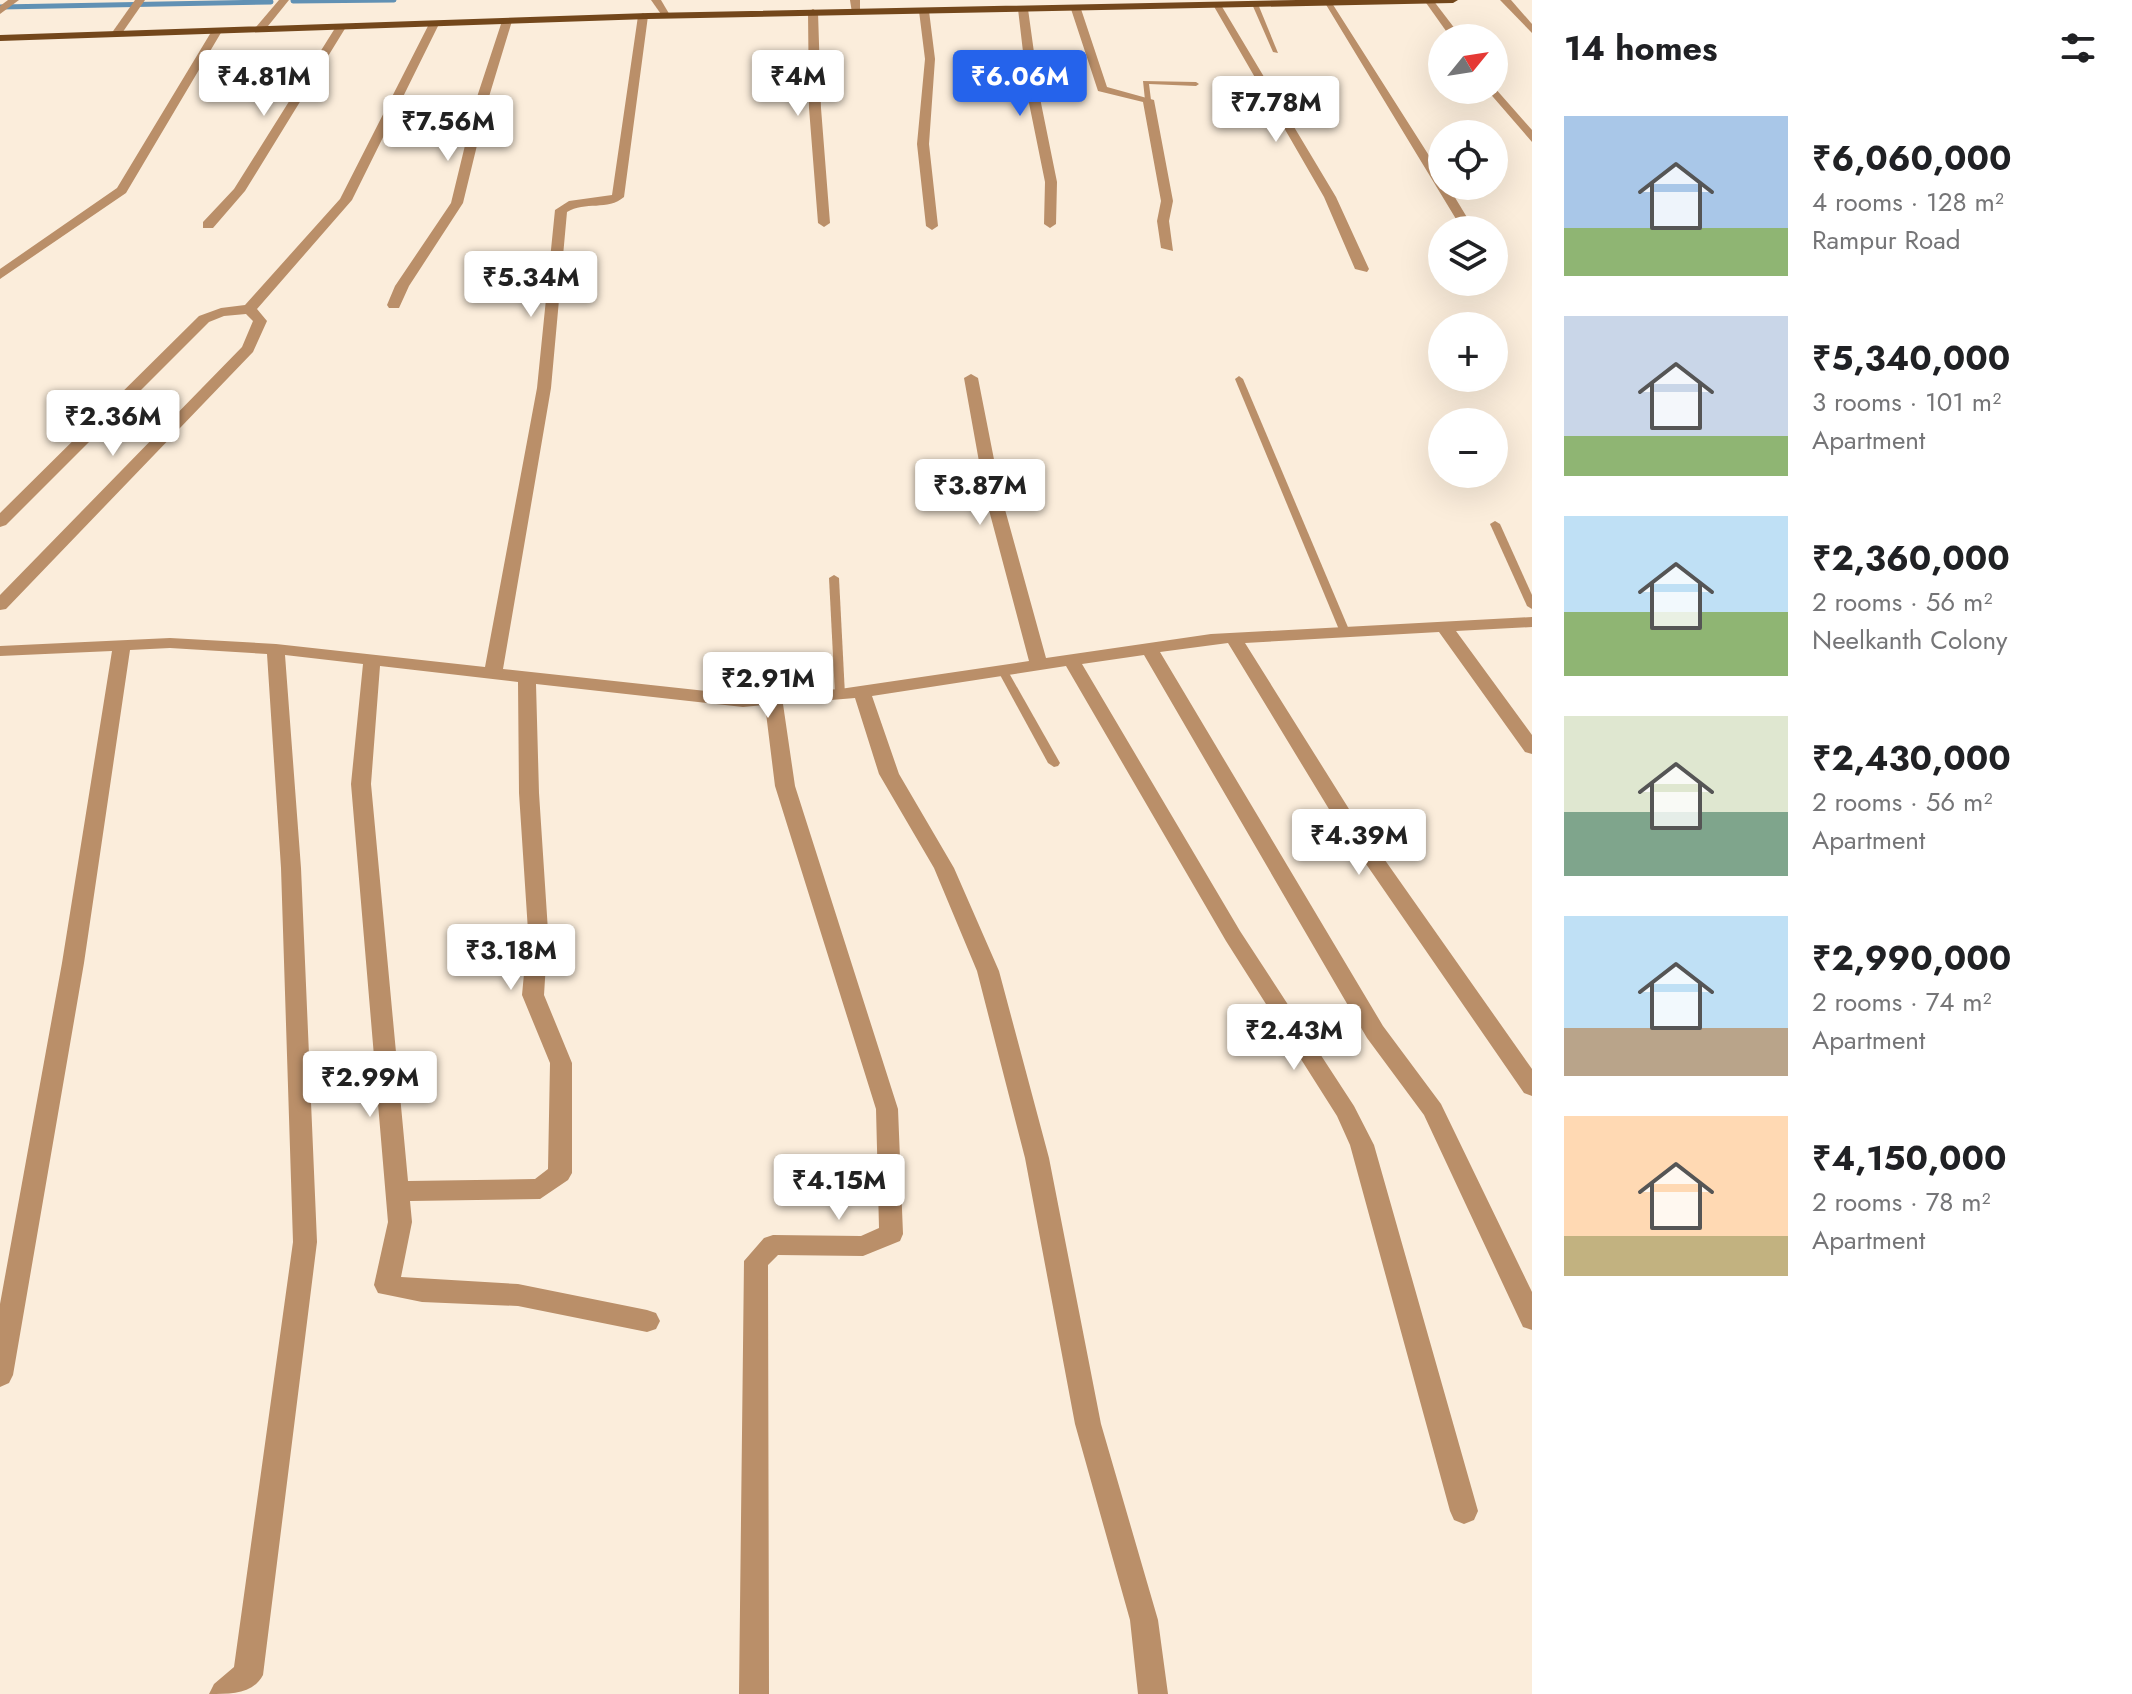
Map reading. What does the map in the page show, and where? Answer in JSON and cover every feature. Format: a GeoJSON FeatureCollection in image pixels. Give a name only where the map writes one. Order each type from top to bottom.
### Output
{"type":"FeatureCollection","features":[{"type":"Feature","properties":{"kind":"main road"},"geometry":{"type":"LineString","coordinates":[[0,38],[813,12],[856,6],[924,11],[1453,0]]}},
{"type":"Feature","properties":{"kind":"street"},"geometry":{"type":"LineString","coordinates":[[260,29],[284,0]]}},
{"type":"Feature","properties":{"kind":"street"},"geometry":{"type":"LineString","coordinates":[[656,0],[667,15]]}},
{"type":"Feature","properties":{"kind":"street"},"geometry":{"type":"LineString","coordinates":[[1505,0],[1532,30]]}},
{"type":"Feature","properties":{"kind":"street"},"geometry":{"type":"LineString","coordinates":[[1428,1],[1446,24]]}},
{"type":"Feature","properties":{"kind":"street"},"geometry":{"type":"LineString","coordinates":[[116,34],[137,3]]}},
{"type":"Feature","properties":{"kind":"street"},"geometry":{"type":"LineString","coordinates":[[1330,3],[1460,216]]}},
{"type":"Feature","properties":{"kind":"street"},"geometry":{"type":"LineString","coordinates":[[1216,5],[1330,197],[1362,269]]}},
{"type":"Feature","properties":{"kind":"street"},"geometry":{"type":"LineString","coordinates":[[1079,6],[1102,89],[1148,100],[1167,201],[1163,221],[1168,248]]}},
{"type":"Feature","properties":{"kind":"street"},"geometry":{"type":"LineString","coordinates":[[1023,9],[1038,118],[1051,182],[1050,224]]}},
{"type":"Feature","properties":{"kind":"street"},"geometry":{"type":"LineString","coordinates":[[924,11],[930,59],[923,144],[932,226]]}},
{"type":"Feature","properties":{"kind":"street"},"geometry":{"type":"LineString","coordinates":[[813,12],[815,108],[824,223]]}},
{"type":"Feature","properties":{"kind":"street"},"geometry":{"type":"LineString","coordinates":[[493,672],[544,388],[561,210],[573,203],[610,202],[618,197],[643,16]]}},
{"type":"Feature","properties":{"kind":"street"},"geometry":{"type":"LineString","coordinates":[[394,305],[402,286],[457,203],[482,100],[507,21]]}},
{"type":"Feature","properties":{"kind":"street"},"geometry":{"type":"LineString","coordinates":[[0,522],[204,319],[221,312],[249,309],[346,200],[434,24]]}},
{"type":"Feature","properties":{"kind":"street"},"geometry":{"type":"LineString","coordinates":[[208,225],[239,191],[341,27]]}},
{"type":"Feature","properties":{"kind":"street"},"geometry":{"type":"LineString","coordinates":[[0,275],[96,205],[122,190],[217,31]]}},
{"type":"Feature","properties":{"kind":"street"},"geometry":{"type":"LineString","coordinates":[[1504,104],[1532,138]]}},
{"type":"Feature","properties":{"kind":"street"},"geometry":{"type":"LineString","coordinates":[[0,605],[248,349],[260,321],[249,309]]}},
{"type":"Feature","properties":{"kind":"street"},"geometry":{"type":"LineString","coordinates":[[971,378],[993,495],[1039,665]]}},
{"type":"Feature","properties":{"kind":"street"},"geometry":{"type":"LineString","coordinates":[[0,651],[170,643],[276,649],[493,672],[591,687],[743,701],[851,693],[1004,673],[1070,658],[1233,638],[1532,622]]}},
{"type":"Feature","properties":{"kind":"street"},"geometry":{"type":"LineString","coordinates":[[1444,627],[1532,748]]}},
{"type":"Feature","properties":{"kind":"street"},"geometry":{"type":"LineString","coordinates":[[1233,638],[1342,814],[1532,1087]]}},
{"type":"Feature","properties":{"kind":"street"},"geometry":{"type":"LineString","coordinates":[[0,1375],[73,963],[122,645]]}},
{"type":"Feature","properties":{"kind":"street"},"geometry":{"type":"LineString","coordinates":[[1148,647],[1375,1032],[1433,1110],[1532,1319]]}},
{"type":"Feature","properties":{"kind":"street"},"geometry":{"type":"LineString","coordinates":[[224,1694],[248,1675],[305,1242],[291,868],[276,649]]}},
{"type":"Feature","properties":{"kind":"street"},"geometry":{"type":"LineString","coordinates":[[1070,658],[1233,936],[1346,1112],[1362,1145],[1464,1511]]}},
{"type":"Feature","properties":{"kind":"street"},"geometry":{"type":"LineString","coordinates":[[372,660],[361,784],[400,1222],[387,1285],[518,1295],[647,1321]]}},
{"type":"Feature","properties":{"kind":"street"},"geometry":{"type":"LineString","coordinates":[[398,1191],[540,1189],[560,1173],[561,1063],[533,995],[538,931],[529,793],[527,677]]}},
{"type":"Feature","properties":{"kind":"street"},"geometry":{"type":"LineString","coordinates":[[851,693],[889,774],[944,868],[988,971],[1037,1158],[1088,1424],[1144,1620],[1153,1694]]}},
{"type":"Feature","properties":{"kind":"street"},"geometry":{"type":"LineString","coordinates":[[754,1694],[756,1261],[773,1245],[863,1246],[891,1234],[887,1109],[785,786],[773,699]]}},
{"type":"Feature","properties":{"kind":"lane"},"geometry":{"type":"LineString","coordinates":[[1255,4],[1276,52]]}},
{"type":"Feature","properties":{"kind":"lane"},"geometry":{"type":"LineString","coordinates":[[1148,100],[1145,82],[1196,84]]}},
{"type":"Feature","properties":{"kind":"lane"},"geometry":{"type":"LineString","coordinates":[[1239,379],[1345,632]]}},
{"type":"Feature","properties":{"kind":"lane"},"geometry":{"type":"LineString","coordinates":[[1495,524],[1532,606]]}},
{"type":"Feature","properties":{"kind":"lane"},"geometry":{"type":"LineString","coordinates":[[834,578],[851,693]]}},
{"type":"Feature","properties":{"kind":"lane"},"geometry":{"type":"LineString","coordinates":[[1004,673],[1054,763]]}},
{"type":"Feature","properties":{"kind":"waterway"},"geometry":{"type":"LineString","coordinates":[[293,1],[394,0]]}},
{"type":"Feature","properties":{"kind":"waterway"},"geometry":{"type":"LineString","coordinates":[[0,7],[271,2]]}}]}
